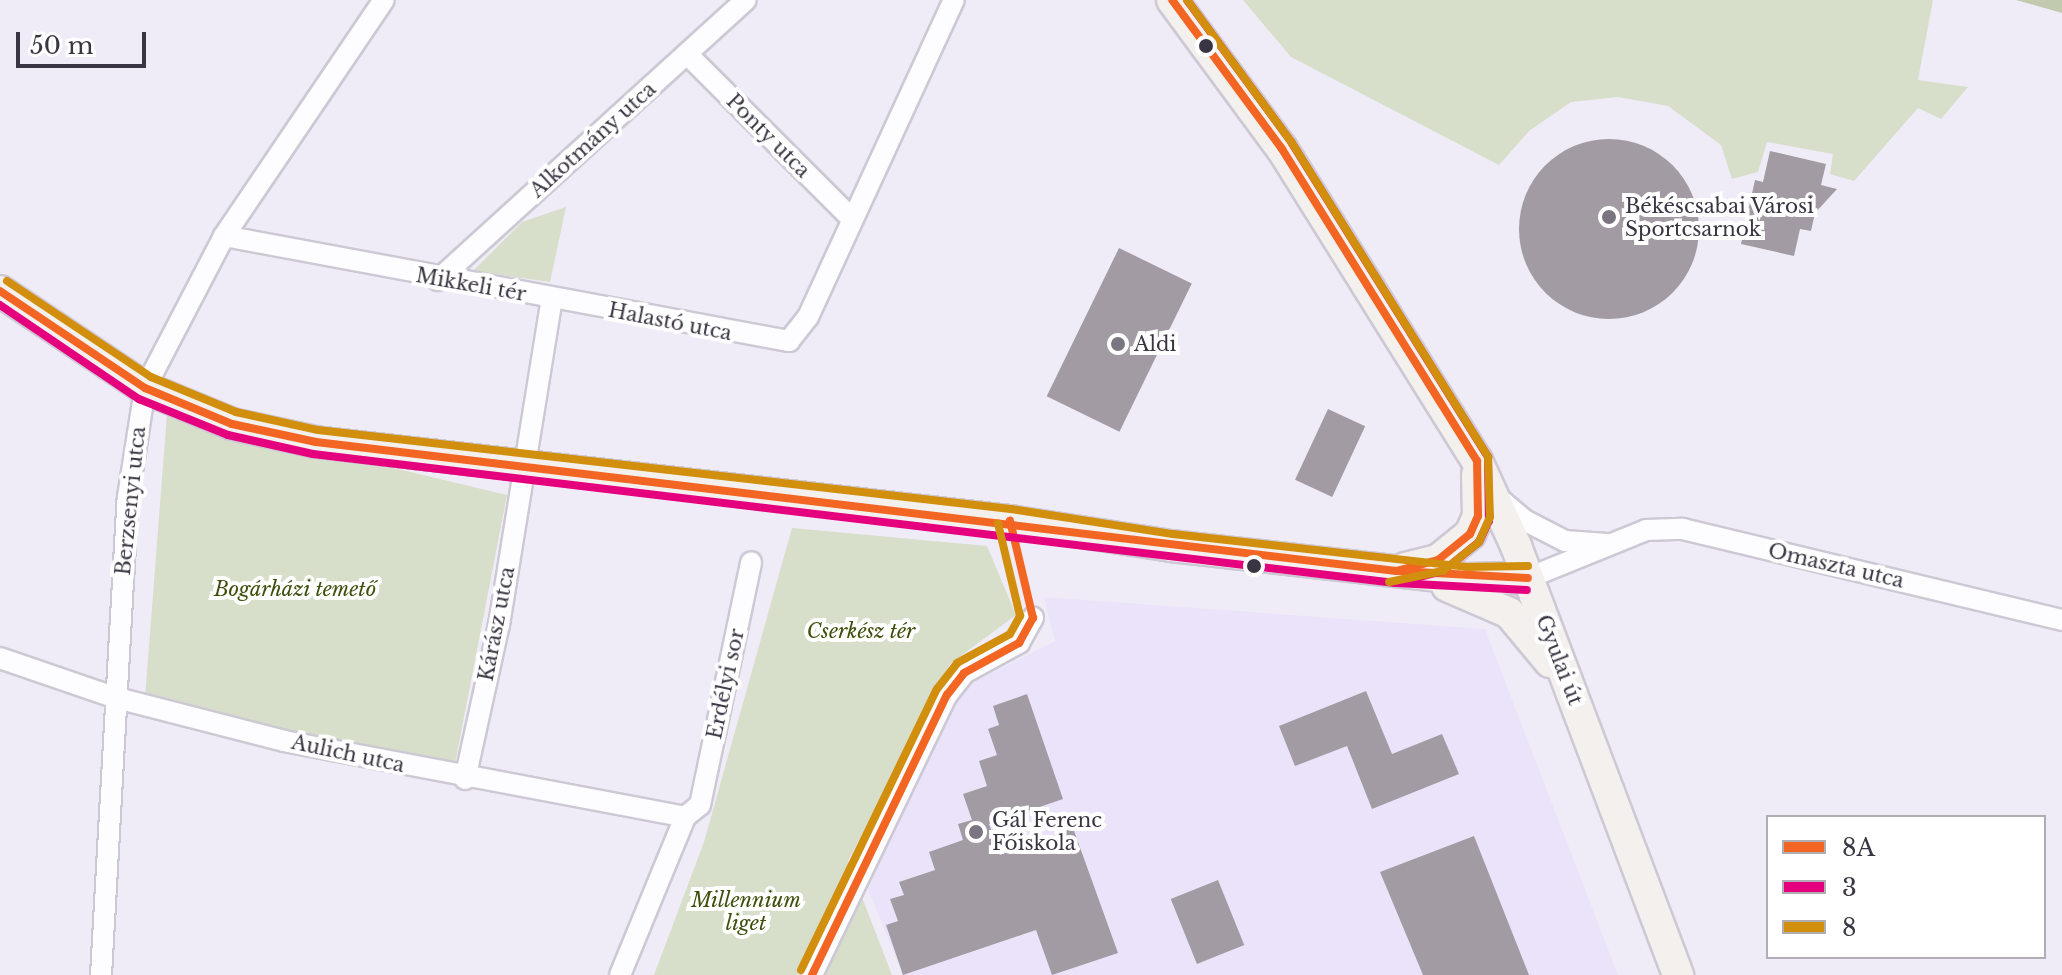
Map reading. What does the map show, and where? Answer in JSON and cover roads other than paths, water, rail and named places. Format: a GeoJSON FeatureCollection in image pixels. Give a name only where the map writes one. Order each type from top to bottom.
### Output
{"type":"FeatureCollection","features":[{"type":"Feature","properties":{"kind":"main road","name":"Gyulai út"},"geometry":{"type":"LineString","coordinates":[[1172,0],[1282,149],[1477,461],[1528,578],[1678,975]]}},
{"type":"Feature","properties":{"kind":"main road"},"geometry":{"type":"LineString","coordinates":[[0,291],[145,388],[232,424],[316,442],[522,468],[1010,521],[1171,546],[1396,571],[1528,578]]}},
{"type":"Feature","properties":{"kind":"main road"},"geometry":{"type":"LineString","coordinates":[[1396,571],[1438,560],[1470,534],[1478,516],[1477,461]]}},
{"type":"Feature","properties":{"kind":"main road"},"geometry":{"type":"LineString","coordinates":[[1396,571],[1476,594],[1509,613],[1572,693]]}},
{"type":"Feature","properties":{"kind":"street","name":"Berzsenyi utca"},"geometry":{"type":"LineString","coordinates":[[101,975],[113,697],[128,497],[145,388],[224,236],[384,0]]}},
{"type":"Feature","properties":{"kind":"street","name":"Alkotmány utca"},"geometry":{"type":"LineString","coordinates":[[438,280],[746,0]]}},
{"type":"Feature","properties":{"kind":"street"},"geometry":{"type":"LineString","coordinates":[[850,217],[954,0]]}},
{"type":"Feature","properties":{"kind":"street","name":"Ponty utca"},"geometry":{"type":"LineString","coordinates":[[687,54],[850,217]]}},
{"type":"Feature","properties":{"kind":"street","name":"Halastó utca"},"geometry":{"type":"LineString","coordinates":[[552,299],[789,341],[808,317],[850,217]]}},
{"type":"Feature","properties":{"kind":"street","name":"Mikkeli tér"},"geometry":{"type":"LineString","coordinates":[[224,236],[438,280],[552,299],[522,468]]}},
{"type":"Feature","properties":{"kind":"street","name":"Kárász utca"},"geometry":{"type":"LineString","coordinates":[[465,779],[499,625],[522,468]]}},
{"type":"Feature","properties":{"kind":"street","name":"Omaszta utca"},"geometry":{"type":"LineString","coordinates":[[1491,492],[1526,521],[1565,541],[1611,545]]}},
{"type":"Feature","properties":{"kind":"street","name":"Omaszta utca"},"geometry":{"type":"LineString","coordinates":[[1528,578],[1646,530],[1683,529],[2062,620]]}},
{"type":"Feature","properties":{"kind":"street","name":"Erdélyi sor"},"geometry":{"type":"LineString","coordinates":[[620,975],[693,811],[751,562]]}},
{"type":"Feature","properties":{"kind":"street"},"geometry":{"type":"LineString","coordinates":[[812,975],[947,695],[964,673],[1019,643],[1033,618]]}},
{"type":"Feature","properties":{"kind":"street","name":"Aulich utca"},"geometry":{"type":"LineString","coordinates":[[0,658],[113,697],[465,779],[693,811]]}},
{"type":"Feature","properties":{"kind":"place","name":"Békéscsabai Városi Sportcsarnok"},"geometry":{"type":"Point","coordinates":[1609,217]}},
{"type":"Feature","properties":{"kind":"place","name":"Aldi"},"geometry":{"type":"Point","coordinates":[1118,344]}},
{"type":"Feature","properties":{"kind":"place","name":"Gál Ferenc Főiskola"},"geometry":{"type":"Point","coordinates":[976,832]}},
{"type":"Feature","properties":{"kind":"park label","name":"Bogárházi temető"},"geometry":{"type":"Point","coordinates":[295,589]}},
{"type":"Feature","properties":{"kind":"park label","name":"Cserkész tér"},"geometry":{"type":"Point","coordinates":[861,631]}},
{"type":"Feature","properties":{"kind":"park label","name":"Millennium liget"},"geometry":{"type":"Point","coordinates":[746,912]}}]}
